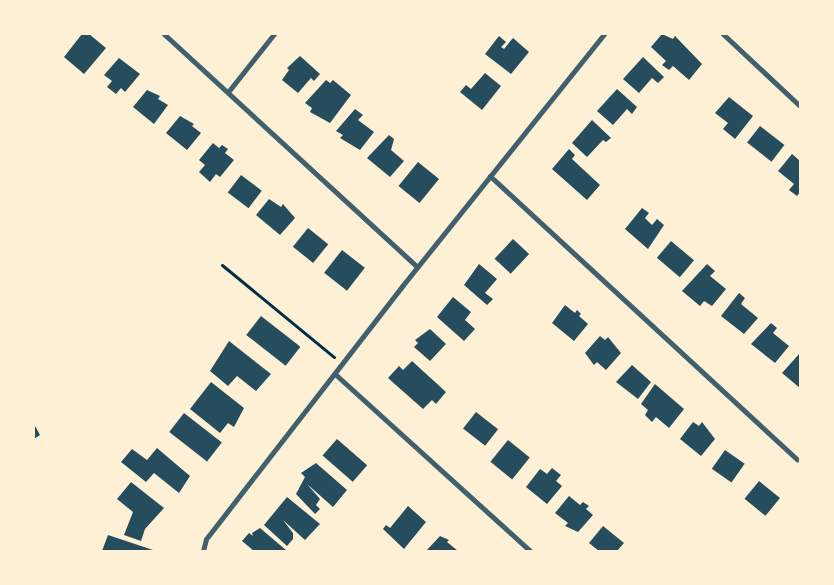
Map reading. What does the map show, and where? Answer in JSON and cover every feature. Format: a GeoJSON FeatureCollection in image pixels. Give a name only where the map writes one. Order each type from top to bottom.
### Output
{"type":"FeatureCollection","features":[{"type":"Feature","properties":{"kind":"street"},"geometry":{"type":"LineString","coordinates":[[164,34],[417,267]]}},
{"type":"Feature","properties":{"kind":"street"},"geometry":{"type":"LineString","coordinates":[[228,92],[274,34]]}},
{"type":"Feature","properties":{"kind":"street"},"geometry":{"type":"LineString","coordinates":[[203,551],[206,539],[417,267],[604,34]]}},
{"type":"Feature","properties":{"kind":"street"},"geometry":{"type":"LineString","coordinates":[[723,34],[800,106]]}},
{"type":"Feature","properties":{"kind":"street"},"geometry":{"type":"LineString","coordinates":[[490,176],[797,459]]}},
{"type":"Feature","properties":{"kind":"street"},"geometry":{"type":"LineString","coordinates":[[335,374],[530,551]]}},
{"type":"Feature","properties":{"kind":"path"},"geometry":{"type":"LineString","coordinates":[[222,264],[342,364]]}},
{"type":"Feature","properties":{"kind":"building"},"geometry":{"type":"Polygon","coordinates":[[[82,34],[89,34],[106,48],[84,74],[64,57],[82,34]]]}},
{"type":"Feature","properties":{"kind":"building"},"geometry":{"type":"Polygon","coordinates":[[[662,34],[673,39],[675,36],[702,64],[689,80],[673,66],[669,70],[662,65],[666,61],[651,47],[662,34]]]}},
{"type":"Feature","properties":{"kind":"building"},"geometry":{"type":"Polygon","coordinates":[[[499,36],[506,42],[501,47],[504,49],[513,38],[529,52],[511,74],[485,54],[499,36]]]}},
{"type":"Feature","properties":{"kind":"building"},"geometry":{"type":"Polygon","coordinates":[[[300,56],[320,74],[314,81],[311,78],[298,93],[282,80],[289,70],[287,68],[300,56]]]}},
{"type":"Feature","properties":{"kind":"building"},"geometry":{"type":"Polygon","coordinates":[[[643,57],[664,77],[658,83],[652,78],[639,93],[623,79],[643,57]]]}},
{"type":"Feature","properties":{"kind":"building"},"geometry":{"type":"Polygon","coordinates":[[[119,58],[140,74],[125,92],[121,88],[116,94],[107,87],[112,81],[104,75],[119,58]]]}},
{"type":"Feature","properties":{"kind":"building"},"geometry":{"type":"Polygon","coordinates":[[[485,73],[501,86],[482,110],[460,92],[466,85],[471,89],[485,73]]]}},
{"type":"Feature","properties":{"kind":"building"},"geometry":{"type":"Polygon","coordinates":[[[326,80],[330,83],[333,80],[351,95],[330,123],[310,112],[312,108],[305,103],[326,80]]]}},
{"type":"Feature","properties":{"kind":"building"},"geometry":{"type":"Polygon","coordinates":[[[617,89],[637,107],[632,114],[627,109],[613,125],[597,111],[617,89]]]}},
{"type":"Feature","properties":{"kind":"building"},"geometry":{"type":"Polygon","coordinates":[[[147,90],[160,96],[158,99],[168,105],[154,124],[133,107],[147,90]]]}},
{"type":"Feature","properties":{"kind":"building"},"geometry":{"type":"Polygon","coordinates":[[[729,97],[753,116],[735,139],[723,129],[728,123],[715,113],[729,97]]]}},
{"type":"Feature","properties":{"kind":"building"},"geometry":{"type":"Polygon","coordinates":[[[355,109],[363,115],[358,120],[374,132],[360,150],[340,138],[343,135],[336,131],[355,109]]]}},
{"type":"Feature","properties":{"kind":"building"},"geometry":{"type":"Polygon","coordinates":[[[180,116],[194,124],[192,126],[201,133],[187,150],[166,133],[180,116]]]}},
{"type":"Feature","properties":{"kind":"building"},"geometry":{"type":"Polygon","coordinates":[[[592,120],[611,138],[606,142],[603,140],[587,157],[572,143],[592,120]]]}},
{"type":"Feature","properties":{"kind":"building"},"geometry":{"type":"Polygon","coordinates":[[[760,126],[784,145],[771,162],[747,143],[760,126]]]}},
{"type":"Feature","properties":{"kind":"building"},"geometry":{"type":"Polygon","coordinates":[[[389,135],[394,139],[391,150],[404,161],[390,177],[367,158],[389,135]]]}},
{"type":"Feature","properties":{"kind":"building"},"geometry":{"type":"Polygon","coordinates":[[[213,143],[219,148],[222,145],[228,149],[225,153],[234,160],[220,177],[216,174],[210,182],[199,172],[205,165],[199,160],[213,143]]]}},
{"type":"Feature","properties":{"kind":"building"},"geometry":{"type":"Polygon","coordinates":[[[569,149],[575,155],[572,159],[600,185],[587,200],[552,169],[569,149]]]}},
{"type":"Feature","properties":{"kind":"building"},"geometry":{"type":"Polygon","coordinates":[[[792,154],[800,161],[800,192],[797,196],[789,190],[794,184],[778,171],[792,154]]]}},
{"type":"Feature","properties":{"kind":"building"},"geometry":{"type":"Polygon","coordinates":[[[418,162],[439,179],[419,203],[398,186],[418,162]]]}},
{"type":"Feature","properties":{"kind":"building"},"geometry":{"type":"Polygon","coordinates":[[[241,175],[262,191],[249,208],[228,193],[241,175]]]}},
{"type":"Feature","properties":{"kind":"building"},"geometry":{"type":"Polygon","coordinates":[[[269,199],[281,207],[283,204],[295,218],[280,235],[256,215],[269,199]]]}},
{"type":"Feature","properties":{"kind":"building"},"geometry":{"type":"Polygon","coordinates":[[[642,208],[649,213],[645,218],[652,225],[657,219],[664,225],[648,249],[625,229],[642,208]]]}},
{"type":"Feature","properties":{"kind":"building"},"geometry":{"type":"Polygon","coordinates":[[[308,228],[328,244],[313,263],[293,247],[308,228]]]}},
{"type":"Feature","properties":{"kind":"building"},"geometry":{"type":"Polygon","coordinates":[[[513,239],[529,254],[511,274],[495,259],[513,239]]]}},
{"type":"Feature","properties":{"kind":"building"},"geometry":{"type":"Polygon","coordinates":[[[671,241],[694,260],[680,277],[657,258],[671,241]]]}},
{"type":"Feature","properties":{"kind":"building"},"geometry":{"type":"Polygon","coordinates":[[[342,250],[365,268],[347,291],[324,273],[342,250]]]}},
{"type":"Feature","properties":{"kind":"building"},"geometry":{"type":"Polygon","coordinates":[[[479,264],[497,279],[485,293],[493,299],[487,305],[464,285],[479,264]]]}},
{"type":"Feature","properties":{"kind":"building"},"geometry":{"type":"Polygon","coordinates":[[[707,264],[715,271],[710,276],[726,289],[712,306],[704,301],[700,306],[682,291],[707,264]]]}},
{"type":"Feature","properties":{"kind":"building"},"geometry":{"type":"Polygon","coordinates":[[[739,293],[745,298],[741,304],[758,318],[744,334],[721,316],[739,293]]]}},
{"type":"Feature","properties":{"kind":"building"},"geometry":{"type":"Polygon","coordinates":[[[453,297],[471,312],[465,320],[475,329],[464,341],[437,317],[453,297]]]}},
{"type":"Feature","properties":{"kind":"building"},"geometry":{"type":"Polygon","coordinates":[[[565,305],[575,313],[577,310],[581,314],[579,316],[588,324],[574,341],[552,323],[565,305]]]}},
{"type":"Feature","properties":{"kind":"building"},"geometry":{"type":"Polygon","coordinates":[[[261,316],[300,347],[286,366],[246,335],[261,316]]]}},
{"type":"Feature","properties":{"kind":"building"},"geometry":{"type":"Polygon","coordinates":[[[771,323],[777,328],[773,333],[789,346],[775,363],[751,344],[771,323]]]}},
{"type":"Feature","properties":{"kind":"building"},"geometry":{"type":"Polygon","coordinates":[[[430,329],[446,344],[430,361],[414,347],[418,343],[415,340],[430,329]]]}},
{"type":"Feature","properties":{"kind":"building"},"geometry":{"type":"Polygon","coordinates":[[[600,336],[605,340],[608,337],[621,353],[606,370],[597,362],[594,365],[585,353],[600,336]]]}},
{"type":"Feature","properties":{"kind":"building"},"geometry":{"type":"Polygon","coordinates":[[[229,341],[271,374],[256,391],[237,376],[228,386],[210,371],[229,341]]]}},
{"type":"Feature","properties":{"kind":"building"},"geometry":{"type":"Polygon","coordinates":[[[800,353],[800,388],[782,373],[800,353]]]}},
{"type":"Feature","properties":{"kind":"building"},"geometry":{"type":"Polygon","coordinates":[[[412,361],[446,392],[436,404],[432,400],[423,409],[388,378],[399,366],[403,370],[412,361]]]}},
{"type":"Feature","properties":{"kind":"building"},"geometry":{"type":"Polygon","coordinates":[[[632,365],[651,382],[638,399],[616,382],[632,365]]]}},
{"type":"Feature","properties":{"kind":"building"},"geometry":{"type":"Polygon","coordinates":[[[211,382],[244,408],[234,427],[228,423],[220,433],[190,409],[211,382]]]}},
{"type":"Feature","properties":{"kind":"building"},"geometry":{"type":"Polygon","coordinates":[[[655,384],[684,409],[669,428],[656,417],[652,422],[645,415],[648,410],[641,404],[655,384]]]}},
{"type":"Feature","properties":{"kind":"building"},"geometry":{"type":"Polygon","coordinates":[[[476,412],[498,429],[485,446],[463,429],[476,412]]]}},
{"type":"Feature","properties":{"kind":"building"},"geometry":{"type":"Polygon","coordinates":[[[184,413],[222,443],[207,461],[169,432],[184,413]]]}},
{"type":"Feature","properties":{"kind":"building"},"geometry":{"type":"Polygon","coordinates":[[[693,422],[699,426],[702,422],[715,439],[701,456],[680,439],[693,422]]]}},
{"type":"Feature","properties":{"kind":"building"},"geometry":{"type":"Polygon","coordinates":[[[34,424],[40,435],[34,439],[34,424]]]}},
{"type":"Feature","properties":{"kind":"building"},"geometry":{"type":"Polygon","coordinates":[[[337,439],[367,465],[353,482],[323,456],[337,439]]]}},
{"type":"Feature","properties":{"kind":"building"},"geometry":{"type":"Polygon","coordinates":[[[508,440],[530,458],[512,479],[490,462],[508,440]]]}},
{"type":"Feature","properties":{"kind":"building"},"geometry":{"type":"Polygon","coordinates":[[[157,448],[190,476],[179,493],[154,473],[146,482],[121,462],[132,449],[147,460],[157,448]]]}},
{"type":"Feature","properties":{"kind":"building"},"geometry":{"type":"Polygon","coordinates":[[[725,450],[745,464],[731,483],[712,469],[725,450]]]}},
{"type":"Feature","properties":{"kind":"building"},"geometry":{"type":"Polygon","coordinates":[[[316,463],[347,490],[333,507],[307,484],[320,499],[316,505],[320,509],[315,514],[296,494],[305,477],[301,473],[316,463]]]}},
{"type":"Feature","properties":{"kind":"building"},"geometry":{"type":"Polygon","coordinates":[[[552,468],[561,475],[556,481],[562,486],[547,504],[526,487],[540,469],[547,474],[552,468]]]}},
{"type":"Feature","properties":{"kind":"building"},"geometry":{"type":"Polygon","coordinates":[[[759,481],[780,498],[766,516],[745,499],[759,481]]]}},
{"type":"Feature","properties":{"kind":"building"},"geometry":{"type":"Polygon","coordinates":[[[131,482],[164,508],[145,529],[141,541],[124,535],[133,512],[117,499],[131,482]]]}},
{"type":"Feature","properties":{"kind":"building"},"geometry":{"type":"Polygon","coordinates":[[[569,496],[580,505],[583,502],[589,506],[586,509],[593,515],[578,532],[565,526],[568,523],[555,513],[569,496]]]}},
{"type":"Feature","properties":{"kind":"building"},"geometry":{"type":"Polygon","coordinates":[[[287,497],[320,524],[305,540],[283,520],[293,533],[293,539],[287,546],[264,525],[287,497]]]}},
{"type":"Feature","properties":{"kind":"building"},"geometry":{"type":"Polygon","coordinates":[[[408,506],[426,522],[404,549],[383,529],[386,525],[390,528],[408,506]]]}},
{"type":"Feature","properties":{"kind":"building"},"geometry":{"type":"Polygon","coordinates":[[[603,526],[624,543],[617,551],[599,551],[589,543],[603,526]]]}},
{"type":"Feature","properties":{"kind":"building"},"geometry":{"type":"Polygon","coordinates":[[[260,528],[287,551],[254,551],[242,541],[249,533],[253,536],[252,533],[260,528]]]}},
{"type":"Feature","properties":{"kind":"building"},"geometry":{"type":"Polygon","coordinates":[[[108,535],[153,550],[102,551],[108,535]]]}},
{"type":"Feature","properties":{"kind":"building"},"geometry":{"type":"Polygon","coordinates":[[[440,536],[449,540],[447,542],[458,551],[426,551],[440,536]]]}}]}
